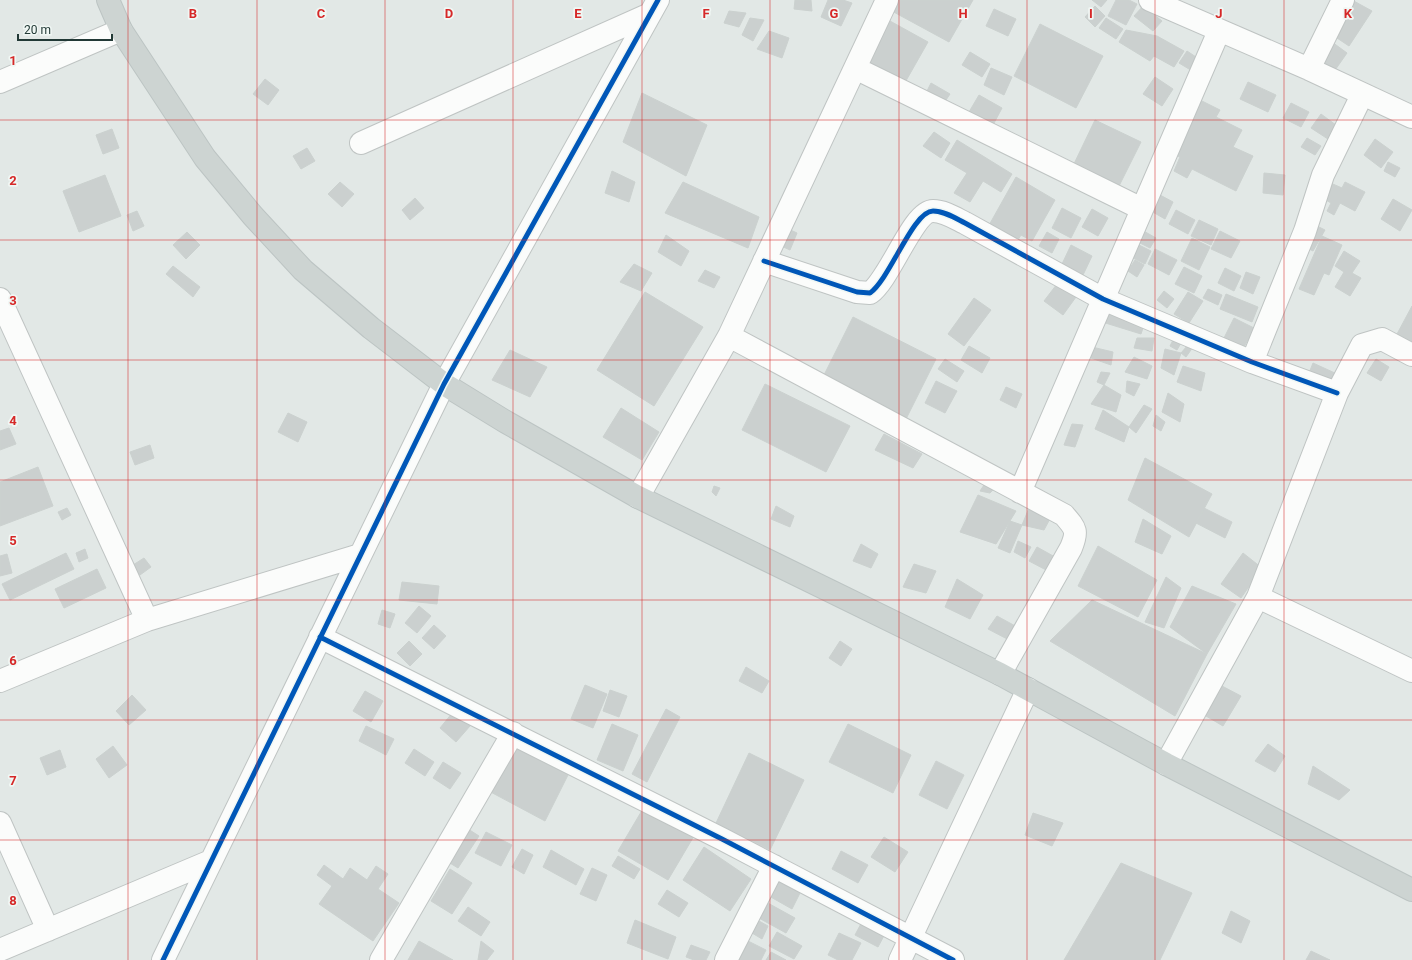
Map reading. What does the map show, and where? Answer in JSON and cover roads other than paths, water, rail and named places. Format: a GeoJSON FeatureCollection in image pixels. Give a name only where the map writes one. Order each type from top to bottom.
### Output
{"type":"FeatureCollection","features":[{"type":"Feature","properties":{"kind":"main road"},"geometry":{"type":"LineString","coordinates":[[108,0],[121,30],[205,158],[253,216],[303,270],[371,328],[444,384],[506,422],[638,497],[1000,674],[1166,764],[1412,890]]}},
{"type":"Feature","properties":{"kind":"street"},"geometry":{"type":"LineString","coordinates":[[638,497],[729,336],[888,0]]}},
{"type":"Feature","properties":{"kind":"street"},"geometry":{"type":"LineString","coordinates":[[1150,0],[1309,69],[1412,117]]}},
{"type":"Feature","properties":{"kind":"street"},"geometry":{"type":"LineString","coordinates":[[1309,69],[1343,0]]}},
{"type":"Feature","properties":{"kind":"street"},"geometry":{"type":"LineString","coordinates":[[361,143],[654,7]]}},
{"type":"Feature","properties":{"kind":"street"},"geometry":{"type":"LineString","coordinates":[[163,960],[444,384],[654,7]]}},
{"type":"Feature","properties":{"kind":"street"},"geometry":{"type":"LineString","coordinates":[[0,82],[121,30]]}},
{"type":"Feature","properties":{"kind":"street"},"geometry":{"type":"LineString","coordinates":[[1020,492],[1219,31]]}},
{"type":"Feature","properties":{"kind":"street"},"geometry":{"type":"LineString","coordinates":[[855,68],[1142,209]]}},
{"type":"Feature","properties":{"kind":"street"},"geometry":{"type":"LineString","coordinates":[[1252,362],[1304,231],[1323,175],[1362,95]]}},
{"type":"Feature","properties":{"kind":"street"},"geometry":{"type":"LineString","coordinates":[[764,261],[857,292],[870,293],[881,283],[917,221],[924,213],[932,211],[943,213],[965,223],[1103,299],[1252,362],[1337,392]]}},
{"type":"Feature","properties":{"kind":"street"},"geometry":{"type":"LineString","coordinates":[[0,299],[147,620]]}},
{"type":"Feature","properties":{"kind":"street"},"geometry":{"type":"LineString","coordinates":[[729,336],[1064,515],[1074,527],[1076,536],[1000,674]]}},
{"type":"Feature","properties":{"kind":"street"},"geometry":{"type":"LineString","coordinates":[[1166,764],[1258,597],[1337,392],[1362,345],[1382,339],[1412,355]]}},
{"type":"Feature","properties":{"kind":"street"},"geometry":{"type":"LineString","coordinates":[[0,681],[147,620],[360,555]]}},
{"type":"Feature","properties":{"kind":"street"},"geometry":{"type":"LineString","coordinates":[[1258,597],[1412,672]]}},
{"type":"Feature","properties":{"kind":"street"},"geometry":{"type":"LineString","coordinates":[[320,636],[774,866],[953,960]]}},
{"type":"Feature","properties":{"kind":"street"},"geometry":{"type":"LineString","coordinates":[[900,960],[1028,689]]}},
{"type":"Feature","properties":{"kind":"street"},"geometry":{"type":"LineString","coordinates":[[381,960],[513,733]]}},
{"type":"Feature","properties":{"kind":"street"},"geometry":{"type":"LineString","coordinates":[[0,823],[48,930]]}},
{"type":"Feature","properties":{"kind":"street"},"geometry":{"type":"LineString","coordinates":[[0,950],[211,861]]}},
{"type":"Feature","properties":{"kind":"street"},"geometry":{"type":"LineString","coordinates":[[726,960],[774,866]]}}]}
